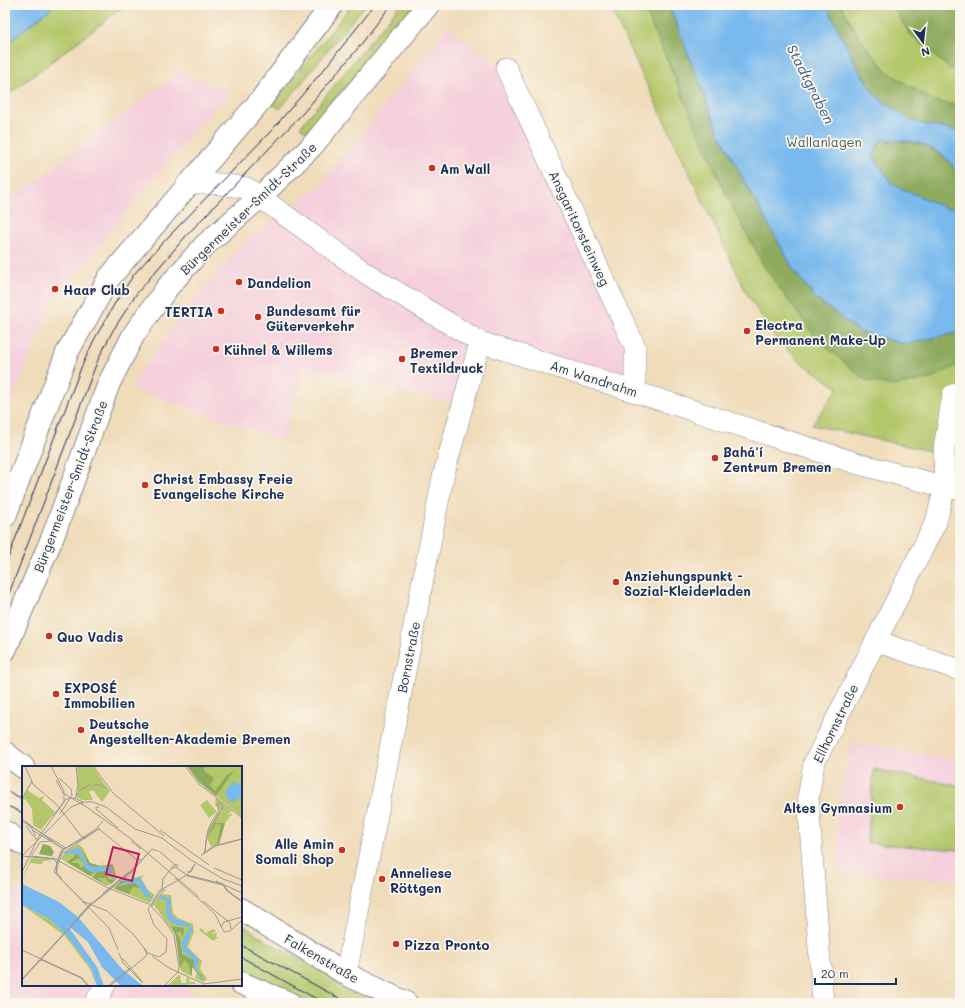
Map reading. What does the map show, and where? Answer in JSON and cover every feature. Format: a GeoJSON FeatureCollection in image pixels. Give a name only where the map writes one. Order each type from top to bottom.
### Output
{"type":"FeatureCollection","features":[{"type":"Feature","properties":{"kind":"main road"},"geometry":{"type":"LineString","coordinates":[[5,516],[67,353],[109,278],[187,184],[260,101],[332,5]]}},
{"type":"Feature","properties":{"kind":"main road","name":"Bürgermeister-Smidt-Straße"},"geometry":{"type":"LineString","coordinates":[[5,650],[53,536],[109,384],[134,334],[167,288],[205,245],[260,197],[312,146],[428,5]]}},
{"type":"Feature","properties":{"kind":"main road"},"geometry":{"type":"LineString","coordinates":[[5,753],[22,766]]}},
{"type":"Feature","properties":{"kind":"main road"},"geometry":{"type":"LineString","coordinates":[[5,832],[22,843]]}},
{"type":"Feature","properties":{"kind":"main road","name":"Falkenstraße"},"geometry":{"type":"LineString","coordinates":[[242,910],[346,974],[406,1003]]}},
{"type":"Feature","properties":{"kind":"main road"},"geometry":{"type":"LineString","coordinates":[[242,983],[289,1003]]}},
{"type":"Feature","properties":{"kind":"street","name":"Ansgaritorsteinweg"},"geometry":{"type":"LineString","coordinates":[[506,68],[635,347],[636,391]]}},
{"type":"Feature","properties":{"kind":"street","name":"Am Wandrahm"},"geometry":{"type":"LineString","coordinates":[[187,184],[230,185],[247,188],[367,274],[480,342],[859,464],[952,488]]}},
{"type":"Feature","properties":{"kind":"street","name":"Bornstraße"},"geometry":{"type":"LineString","coordinates":[[346,974],[443,477],[480,342]]}},
{"type":"Feature","properties":{"kind":"street","name":"Ellhornstraße"},"geometry":{"type":"LineString","coordinates":[[823,1003],[808,798],[814,763],[952,488],[944,448],[953,395],[960,392]]}},
{"type":"Feature","properties":{"kind":"street"},"geometry":{"type":"LineString","coordinates":[[876,641],[960,670]]}},
{"type":"Feature","properties":{"kind":"street"},"geometry":{"type":"LineString","coordinates":[[95,1003],[104,986]]}},
{"type":"Feature","properties":{"kind":"shaded area"},"geometry":{"type":"Polygon","coordinates":[[[448,27],[500,67],[632,348],[632,387],[477,343],[460,404],[303,368],[284,441],[130,388],[175,322],[245,241],[320,186],[448,27]]]}},
{"type":"Feature","properties":{"kind":"shaded area"},"geometry":{"type":"Polygon","coordinates":[[[179,72],[230,92],[155,177],[50,305],[5,419],[5,204],[179,72]]]}},
{"type":"Feature","properties":{"kind":"shaded area","name":"Altes Gymnasium"},"geometry":{"type":"Polygon","coordinates":[[[852,741],[919,754],[960,759],[960,880],[839,874],[838,830],[842,784],[852,741]]]}},
{"type":"Feature","properties":{"kind":"shaded area"},"geometry":{"type":"Polygon","coordinates":[[[5,885],[22,894],[22,986],[181,986],[211,1003],[5,1003],[5,885]]]}},
{"type":"Feature","properties":{"kind":"green space"},"geometry":{"type":"Polygon","coordinates":[[[5,5],[126,5],[5,97],[5,5]]]}},
{"type":"Feature","properties":{"kind":"green space"},"geometry":{"type":"Polygon","coordinates":[[[352,5],[365,5],[280,109],[273,104],[352,5]]]}},
{"type":"Feature","properties":{"kind":"green space"},"geometry":{"type":"Polygon","coordinates":[[[400,5],[414,5],[307,132],[300,127],[400,5]]]}},
{"type":"Feature","properties":{"kind":"green space","name":"Wallanlagen"},"geometry":{"type":"Polygon","coordinates":[[[609,5],[960,5],[960,399],[939,453],[812,425],[838,388],[796,359],[774,336],[747,294],[609,5]]]}},
{"type":"Feature","properties":{"kind":"green space"},"geometry":{"type":"Polygon","coordinates":[[[643,5],[669,5],[717,128],[747,186],[795,272],[816,299],[862,333],[905,344],[960,332],[960,364],[929,379],[894,386],[865,380],[816,338],[765,268],[727,197],[643,5]]]}},
{"type":"Feature","properties":{"kind":"green space"},"geometry":{"type":"Polygon","coordinates":[[[826,5],[841,5],[859,37],[887,72],[934,101],[960,106],[960,132],[911,121],[875,95],[856,65],[826,5]]]}},
{"type":"Feature","properties":{"kind":"green space"},"geometry":{"type":"Polygon","coordinates":[[[891,5],[960,5],[960,71],[950,69],[910,34],[891,5]]]}},
{"type":"Feature","properties":{"kind":"green space"},"geometry":{"type":"Polygon","coordinates":[[[881,139],[921,144],[949,160],[959,176],[960,205],[948,210],[892,184],[873,156],[881,139]]]}},
{"type":"Feature","properties":{"kind":"green space"},"geometry":{"type":"Polygon","coordinates":[[[874,769],[960,786],[960,850],[867,843],[874,769]]]}},
{"type":"Feature","properties":{"kind":"green space"},"geometry":{"type":"Polygon","coordinates":[[[242,925],[267,941],[382,1003],[309,1003],[242,972],[242,925]]]}},
{"type":"Feature","properties":{"kind":"water"},"geometry":{"type":"Polygon","coordinates":[[[5,5],[55,5],[5,45],[5,5]]]}},
{"type":"Feature","properties":{"kind":"water","name":"Stadtgraben"},"geometry":{"type":"Polygon","coordinates":[[[669,5],[826,5],[856,65],[875,95],[911,121],[960,132],[960,189],[956,173],[948,161],[937,151],[922,144],[881,139],[873,156],[892,184],[948,209],[960,205],[960,332],[905,344],[862,333],[816,299],[795,272],[747,186],[717,128],[669,5]]]}},
{"type":"Feature","properties":{"kind":"tram line"},"geometry":{"type":"LineString","coordinates":[[5,566],[81,368],[94,340],[115,303],[135,273],[272,130],[325,68],[375,5]]}},
{"type":"Feature","properties":{"kind":"tram line"},"geometry":{"type":"LineString","coordinates":[[5,604],[97,362],[112,332],[137,293],[186,236],[303,113],[359,47],[391,5]]}},
{"type":"Feature","properties":{"kind":"tram line"},"geometry":{"type":"LineString","coordinates":[[5,790],[22,798]]}},
{"type":"Feature","properties":{"kind":"tram line"},"geometry":{"type":"LineString","coordinates":[[5,805],[22,813]]}},
{"type":"Feature","properties":{"kind":"tram line"},"geometry":{"type":"LineString","coordinates":[[242,946],[348,1003]]}},
{"type":"Feature","properties":{"kind":"tram line"},"geometry":{"type":"LineString","coordinates":[[242,958],[324,1003]]}},
{"type":"Feature","properties":{"kind":"place","name":"Am Wall"},"geometry":{"type":"Point","coordinates":[432,168]}},
{"type":"Feature","properties":{"kind":"place","name":"Dandelion"},"geometry":{"type":"Point","coordinates":[239,282]}},
{"type":"Feature","properties":{"kind":"place","name":"Haar Club"},"geometry":{"type":"Point","coordinates":[55,289]}},
{"type":"Feature","properties":{"kind":"place","name":"TERTIA"},"geometry":{"type":"Point","coordinates":[221,311]}},
{"type":"Feature","properties":{"kind":"place","name":"Bundesamt für Güterverkehr"},"geometry":{"type":"Point","coordinates":[258,317]}},
{"type":"Feature","properties":{"kind":"place","name":"Electra Permanent Make-Up"},"geometry":{"type":"Point","coordinates":[747,331]}},
{"type":"Feature","properties":{"kind":"place","name":"Kühnel & Willems"},"geometry":{"type":"Point","coordinates":[216,349]}},
{"type":"Feature","properties":{"kind":"place","name":"Bremer Textildruck"},"geometry":{"type":"Point","coordinates":[402,359]}},
{"type":"Feature","properties":{"kind":"place","name":"Bahá'í Zentrum Bremen"},"geometry":{"type":"Point","coordinates":[715,458]}},
{"type":"Feature","properties":{"kind":"place","name":"Christ Embassy Freie Evangelische Kirche"},"geometry":{"type":"Point","coordinates":[145,485]}},
{"type":"Feature","properties":{"kind":"place","name":"Anziehungspunkt - Sozial-Kleiderladen"},"geometry":{"type":"Point","coordinates":[616,582]}},
{"type":"Feature","properties":{"kind":"place","name":"Quo Vadis"},"geometry":{"type":"Point","coordinates":[49,636]}},
{"type":"Feature","properties":{"kind":"place","name":"EXPOSÉ Immobilien"},"geometry":{"type":"Point","coordinates":[56,694]}},
{"type":"Feature","properties":{"kind":"place","name":"Deutsche Angestellten-Akademie Bremen"},"geometry":{"type":"Point","coordinates":[81,730]}},
{"type":"Feature","properties":{"kind":"place","name":"Altes Gymnasium"},"geometry":{"type":"Point","coordinates":[900,807]}},
{"type":"Feature","properties":{"kind":"place","name":"Alle Amin Somali Shop"},"geometry":{"type":"Point","coordinates":[342,850]}},
{"type":"Feature","properties":{"kind":"place","name":"Anneliese Röttgen"},"geometry":{"type":"Point","coordinates":[382,879]}},
{"type":"Feature","properties":{"kind":"place","name":"Pizza Pronto"},"geometry":{"type":"Point","coordinates":[396,944]}}]}
